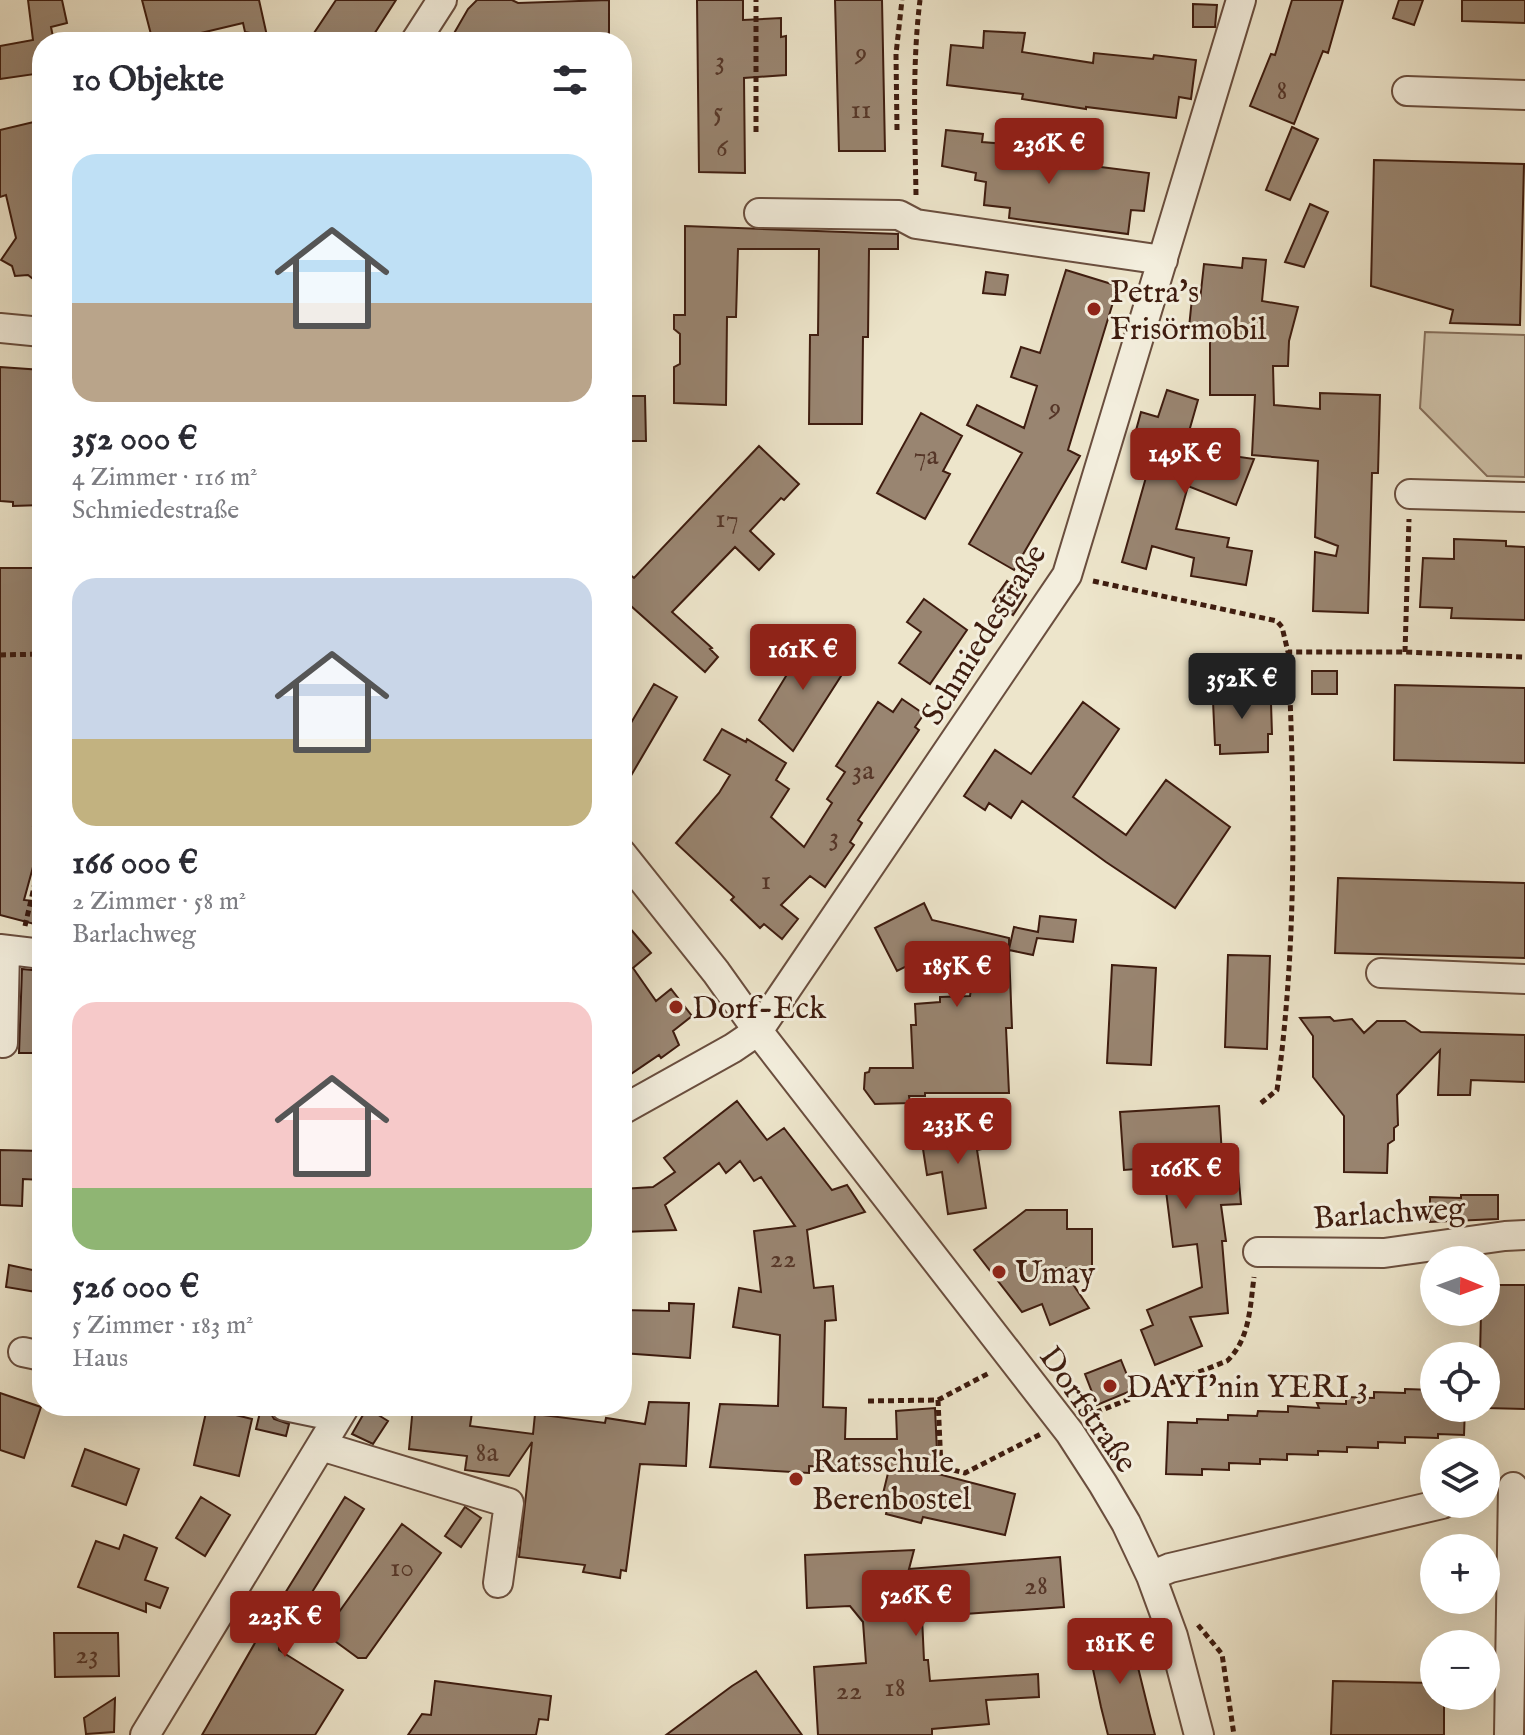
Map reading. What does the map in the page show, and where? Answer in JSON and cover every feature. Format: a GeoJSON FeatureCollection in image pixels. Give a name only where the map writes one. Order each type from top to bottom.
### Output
{"type":"FeatureCollection","features":[{"type":"Feature","properties":{"kind":"street"},"geometry":{"type":"LineString","coordinates":[[421,32],[442,0]]}},
{"type":"Feature","properties":{"kind":"street","name":"Schmiedestraße"},"geometry":{"type":"LineString","coordinates":[[758,1031],[1067,575],[1241,0]]}},
{"type":"Feature","properties":{"kind":"street"},"geometry":{"type":"LineString","coordinates":[[1407,91],[1525,95]]}},
{"type":"Feature","properties":{"kind":"street"},"geometry":{"type":"LineString","coordinates":[[759,213],[899,215],[916,224],[1163,260]]}},
{"type":"Feature","properties":{"kind":"street"},"geometry":{"type":"LineString","coordinates":[[0,328],[32,331]]}},
{"type":"Feature","properties":{"kind":"street"},"geometry":{"type":"LineString","coordinates":[[1410,494],[1525,497]]}},
{"type":"Feature","properties":{"kind":"street","name":"Dorfstraße"},"geometry":{"type":"LineString","coordinates":[[632,867],[1070,1433],[1126,1523],[1151,1576],[1173,1636],[1199,1735]]}},
{"type":"Feature","properties":{"kind":"street"},"geometry":{"type":"LineString","coordinates":[[3,1043],[16,951]]}},
{"type":"Feature","properties":{"kind":"street"},"geometry":{"type":"LineString","coordinates":[[1381,973],[1525,979]]}},
{"type":"Feature","properties":{"kind":"street"},"geometry":{"type":"LineString","coordinates":[[632,1104],[758,1031]]}},
{"type":"Feature","properties":{"kind":"street","name":"Barlachweg"},"geometry":{"type":"LineString","coordinates":[[1258,1252],[1384,1253],[1525,1235]]}},
{"type":"Feature","properties":{"kind":"street"},"geometry":{"type":"LineString","coordinates":[[145,1735],[339,1416]]}},
{"type":"Feature","properties":{"kind":"street"},"geometry":{"type":"LineString","coordinates":[[321,1446],[509,1503],[498,1583]]}},
{"type":"Feature","properties":{"kind":"street"},"geometry":{"type":"LineString","coordinates":[[1508,1488],[1509,1735]]}},
{"type":"Feature","properties":{"kind":"street"},"geometry":{"type":"LineString","coordinates":[[1151,1576],[1170,1568],[1420,1509]]}},
{"type":"Feature","properties":{"kind":"path"},"geometry":{"type":"LineString","coordinates":[[756,0],[756,132]]}},
{"type":"Feature","properties":{"kind":"path"},"geometry":{"type":"LineString","coordinates":[[897,130],[896,54],[902,0]]}},
{"type":"Feature","properties":{"kind":"path"},"geometry":{"type":"LineString","coordinates":[[916,224],[916,28],[920,0]]}},
{"type":"Feature","properties":{"kind":"path"},"geometry":{"type":"LineString","coordinates":[[1405,652],[1410,494]]}},
{"type":"Feature","properties":{"kind":"path"},"geometry":{"type":"LineString","coordinates":[[1067,575],[1277,621],[1282,627],[1288,652],[1292,747],[1292,900],[1277,1090],[1261,1103]]}},
{"type":"Feature","properties":{"kind":"path"},"geometry":{"type":"LineString","coordinates":[[1288,652],[1405,652],[1525,657]]}},
{"type":"Feature","properties":{"kind":"path"},"geometry":{"type":"LineString","coordinates":[[0,655],[32,654]]}},
{"type":"Feature","properties":{"kind":"path"},"geometry":{"type":"LineString","coordinates":[[16,951],[32,891]]}},
{"type":"Feature","properties":{"kind":"path"},"geometry":{"type":"LineString","coordinates":[[938,1400],[941,1467],[965,1473],[1045,1432],[1055,1443],[1094,1413],[1227,1361],[1237,1352],[1245,1338],[1258,1252]]}},
{"type":"Feature","properties":{"kind":"path"},"geometry":{"type":"LineString","coordinates":[[868,1401],[938,1400],[1014,1360]]}},
{"type":"Feature","properties":{"kind":"path"},"geometry":{"type":"LineString","coordinates":[[1190,1615],[1222,1654],[1234,1735]]}},
{"type":"Feature","properties":{"kind":"shaded area"},"geometry":{"type":"Polygon","coordinates":[[[1425,332],[1525,335],[1525,477],[1487,476],[1420,408],[1425,332]]]}},
{"type":"Feature","properties":{"kind":"building"},"geometry":{"type":"Polygon","coordinates":[[[28,0],[62,0],[67,23],[51,27],[52,32],[32,32],[28,0]]]}},
{"type":"Feature","properties":{"kind":"building"},"geometry":{"type":"Polygon","coordinates":[[[142,0],[259,0],[266,32],[245,32],[243,23],[205,32],[150,32],[142,0]]]}},
{"type":"Feature","properties":{"kind":"building"},"geometry":{"type":"Polygon","coordinates":[[[336,0],[396,0],[375,32],[315,32],[336,0]]]}},
{"type":"Feature","properties":{"kind":"building"},"geometry":{"type":"Polygon","coordinates":[[[477,0],[512,0],[518,3],[609,0],[609,32],[455,32],[477,0]]]}},
{"type":"Feature","properties":{"kind":"building"},"geometry":{"type":"Polygon","coordinates":[[[697,0],[743,0],[743,20],[781,18],[781,37],[786,36],[786,75],[744,78],[745,173],[699,172],[697,0]]]}},
{"type":"Feature","properties":{"kind":"building"},"geometry":{"type":"Polygon","coordinates":[[[835,0],[882,0],[885,151],[839,151],[835,0]]]}},
{"type":"Feature","properties":{"kind":"building"},"geometry":{"type":"Polygon","coordinates":[[[1292,0],[1343,0],[1328,53],[1323,51],[1294,124],[1250,106],[1271,54],[1275,55],[1292,0]]]}},
{"type":"Feature","properties":{"kind":"building"},"geometry":{"type":"Polygon","coordinates":[[[1399,0],[1423,0],[1414,25],[1393,18],[1399,0]]]}},
{"type":"Feature","properties":{"kind":"building"},"geometry":{"type":"Polygon","coordinates":[[[1462,0],[1525,0],[1525,23],[1462,21],[1462,0]]]}},
{"type":"Feature","properties":{"kind":"building"},"geometry":{"type":"Polygon","coordinates":[[[1193,4],[1217,5],[1215,27],[1193,27],[1193,4]]]}},
{"type":"Feature","properties":{"kind":"building"},"geometry":{"type":"Polygon","coordinates":[[[984,31],[1025,33],[1022,52],[1093,63],[1094,53],[1196,60],[1191,99],[1179,97],[1176,118],[1086,109],[1022,99],[1023,94],[947,85],[951,45],[983,48],[984,31]]]}},
{"type":"Feature","properties":{"kind":"building"},"geometry":{"type":"Polygon","coordinates":[[[32,40],[32,74],[0,79],[0,46],[32,40]]]}},
{"type":"Feature","properties":{"kind":"building"},"geometry":{"type":"Polygon","coordinates":[[[32,122],[32,278],[28,275],[15,276],[12,266],[1,260],[16,238],[6,195],[0,197],[0,130],[32,122]]]}},
{"type":"Feature","properties":{"kind":"building"},"geometry":{"type":"Polygon","coordinates":[[[1292,127],[1318,139],[1290,200],[1266,190],[1292,127]]]}},
{"type":"Feature","properties":{"kind":"building"},"geometry":{"type":"Polygon","coordinates":[[[946,130],[983,134],[982,142],[1006,144],[1005,155],[1149,173],[1144,211],[1131,210],[1128,234],[1009,218],[1010,208],[984,205],[986,182],[975,180],[976,173],[942,166],[946,130]]]}},
{"type":"Feature","properties":{"kind":"building"},"geometry":{"type":"Polygon","coordinates":[[[1374,160],[1524,164],[1520,325],[1450,323],[1453,310],[1371,286],[1374,160]]]}},
{"type":"Feature","properties":{"kind":"building"},"geometry":{"type":"Polygon","coordinates":[[[1310,204],[1328,212],[1304,267],[1285,262],[1310,204]]]}},
{"type":"Feature","properties":{"kind":"building"},"geometry":{"type":"Polygon","coordinates":[[[685,226],[898,234],[898,249],[869,249],[868,337],[863,337],[862,424],[809,424],[810,335],[818,335],[819,249],[738,249],[736,317],[727,317],[726,405],[674,403],[674,367],[680,364],[680,334],[674,329],[674,315],[685,315],[685,226]]]}},
{"type":"Feature","properties":{"kind":"building"},"geometry":{"type":"Polygon","coordinates":[[[1243,258],[1266,260],[1262,301],[1298,307],[1289,341],[1288,366],[1273,366],[1274,405],[1320,409],[1320,393],[1380,395],[1378,473],[1372,473],[1368,613],[1313,611],[1315,552],[1336,556],[1338,546],[1315,537],[1318,461],[1252,455],[1255,395],[1210,395],[1210,331],[1189,328],[1192,298],[1200,300],[1204,264],[1242,268],[1243,258]]]}},
{"type":"Feature","properties":{"kind":"building"},"geometry":{"type":"Polygon","coordinates":[[[1066,270],[1118,286],[1068,450],[1080,456],[1014,570],[969,544],[1022,453],[967,425],[977,405],[1024,428],[1037,386],[1011,377],[1021,347],[1040,353],[1066,270]]]}},
{"type":"Feature","properties":{"kind":"building"},"geometry":{"type":"Polygon","coordinates":[[[986,272],[1008,275],[1005,295],[983,293],[986,272]]]}},
{"type":"Feature","properties":{"kind":"building"},"geometry":{"type":"Polygon","coordinates":[[[0,367],[32,369],[32,505],[13,506],[13,502],[0,501],[0,367]]]}},
{"type":"Feature","properties":{"kind":"building"},"geometry":{"type":"Polygon","coordinates":[[[1167,390],[1198,400],[1184,449],[1254,459],[1236,505],[1188,486],[1176,529],[1229,538],[1227,547],[1252,551],[1246,585],[1191,576],[1194,558],[1152,546],[1146,569],[1122,562],[1156,442],[1135,434],[1141,412],[1158,417],[1167,390]]]}},
{"type":"Feature","properties":{"kind":"building"},"geometry":{"type":"Polygon","coordinates":[[[632,396],[645,396],[646,441],[632,441],[632,396]]]}},
{"type":"Feature","properties":{"kind":"building"},"geometry":{"type":"Polygon","coordinates":[[[921,413],[962,436],[943,471],[950,474],[925,519],[877,493],[921,413]]]}},
{"type":"Feature","properties":{"kind":"building"},"geometry":{"type":"Polygon","coordinates":[[[759,446],[799,484],[750,531],[774,554],[759,570],[735,547],[672,612],[718,657],[705,672],[632,607],[632,576],[634,578],[759,446]]]}},
{"type":"Feature","properties":{"kind":"building"},"geometry":{"type":"Polygon","coordinates":[[[1454,539],[1506,541],[1506,546],[1525,547],[1525,620],[1451,618],[1452,608],[1420,607],[1423,558],[1454,559],[1454,539]]]}},
{"type":"Feature","properties":{"kind":"building"},"geometry":{"type":"Polygon","coordinates":[[[0,568],[32,568],[32,871],[24,900],[32,901],[32,923],[0,915],[0,568]]]}},
{"type":"Feature","properties":{"kind":"building"},"geometry":{"type":"Polygon","coordinates":[[[1007,581],[1026,595],[1013,615],[993,601],[1007,581]]]}},
{"type":"Feature","properties":{"kind":"building"},"geometry":{"type":"Polygon","coordinates":[[[924,599],[967,630],[930,684],[899,663],[921,632],[907,622],[924,599]]]}},
{"type":"Feature","properties":{"kind":"building"},"geometry":{"type":"Polygon","coordinates":[[[808,636],[850,662],[793,751],[759,720],[808,636]]]}},
{"type":"Feature","properties":{"kind":"building"},"geometry":{"type":"Polygon","coordinates":[[[1312,671],[1337,671],[1337,694],[1312,694],[1312,671]]]}},
{"type":"Feature","properties":{"kind":"building"},"geometry":{"type":"Polygon","coordinates":[[[654,684],[677,697],[632,774],[632,721],[654,684]]]}},
{"type":"Feature","properties":{"kind":"building"},"geometry":{"type":"Polygon","coordinates":[[[1395,685],[1525,688],[1525,763],[1394,760],[1395,685]]]}},
{"type":"Feature","properties":{"kind":"building"},"geometry":{"type":"Polygon","coordinates":[[[1262,687],[1262,703],[1271,703],[1272,734],[1268,734],[1268,752],[1220,754],[1220,745],[1215,745],[1213,701],[1217,700],[1216,689],[1262,687]]]}},
{"type":"Feature","properties":{"kind":"building"},"geometry":{"type":"Polygon","coordinates":[[[902,699],[924,714],[915,727],[919,730],[858,820],[862,823],[850,842],[854,845],[825,887],[810,876],[781,905],[798,919],[782,939],[764,924],[760,928],[731,900],[734,897],[676,843],[719,793],[730,775],[704,760],[722,729],[746,742],[747,739],[786,763],[776,780],[789,789],[771,817],[804,847],[832,803],[827,799],[845,772],[836,766],[878,702],[893,712],[902,699]]]}},
{"type":"Feature","properties":{"kind":"building"},"geometry":{"type":"Polygon","coordinates":[[[1083,702],[1119,729],[1073,797],[1126,835],[1166,780],[1230,827],[1175,908],[1022,801],[1011,818],[989,803],[985,810],[964,796],[995,750],[1031,774],[1083,702]]]}},
{"type":"Feature","properties":{"kind":"building"},"geometry":{"type":"Polygon","coordinates":[[[1338,878],[1525,883],[1525,958],[1335,953],[1338,878]]]}},
{"type":"Feature","properties":{"kind":"building"},"geometry":{"type":"Polygon","coordinates":[[[924,903],[932,920],[1009,938],[1009,949],[1014,927],[1038,932],[1040,916],[1076,920],[1073,942],[1037,938],[1033,955],[1009,950],[1012,1028],[1006,1028],[1009,1093],[925,1093],[925,1096],[909,1096],[910,1103],[875,1104],[864,1089],[865,1073],[870,1068],[913,1068],[911,1025],[916,1025],[915,1004],[940,1002],[940,997],[970,996],[976,957],[941,949],[897,971],[875,928],[924,903]]]}},
{"type":"Feature","properties":{"kind":"building"},"geometry":{"type":"Polygon","coordinates":[[[632,931],[651,953],[633,968],[656,1001],[671,989],[692,1016],[673,1031],[679,1045],[661,1058],[659,1055],[632,1073],[632,931]]]}},
{"type":"Feature","properties":{"kind":"building"},"geometry":{"type":"Polygon","coordinates":[[[1228,955],[1270,956],[1267,1049],[1225,1047],[1228,955]]]}},
{"type":"Feature","properties":{"kind":"building"},"geometry":{"type":"Polygon","coordinates":[[[1112,965],[1156,968],[1151,1065],[1107,1063],[1112,965]]]}},
{"type":"Feature","properties":{"kind":"building"},"geometry":{"type":"Polygon","coordinates":[[[22,969],[32,970],[32,1053],[19,1053],[22,969]]]}},
{"type":"Feature","properties":{"kind":"building"},"geometry":{"type":"Polygon","coordinates":[[[1330,1017],[1334,1021],[1352,1019],[1364,1033],[1377,1021],[1405,1021],[1421,1032],[1525,1035],[1525,1082],[1471,1080],[1470,1095],[1438,1095],[1440,1050],[1397,1095],[1398,1125],[1394,1128],[1394,1140],[1388,1144],[1387,1173],[1344,1172],[1344,1116],[1313,1077],[1313,1036],[1300,1018],[1330,1017]]]}},
{"type":"Feature","properties":{"kind":"building"},"geometry":{"type":"Polygon","coordinates":[[[737,1101],[767,1140],[784,1128],[832,1190],[847,1185],[865,1212],[807,1230],[814,1288],[833,1286],[836,1320],[825,1321],[823,1407],[846,1408],[845,1439],[897,1439],[896,1411],[935,1408],[938,1474],[1015,1494],[1005,1535],[923,1517],[921,1523],[886,1514],[888,1504],[881,1502],[889,1469],[809,1466],[809,1473],[710,1467],[720,1404],[778,1406],[780,1335],[733,1327],[739,1288],[761,1292],[754,1231],[795,1226],[761,1177],[754,1181],[740,1161],[726,1173],[719,1163],[665,1205],[676,1230],[632,1232],[632,1188],[653,1187],[675,1172],[664,1158],[737,1101]]]}},
{"type":"Feature","properties":{"kind":"building"},"geometry":{"type":"Polygon","coordinates":[[[1219,1106],[1223,1172],[1238,1171],[1241,1204],[1221,1205],[1226,1241],[1222,1241],[1228,1313],[1190,1317],[1202,1346],[1155,1365],[1141,1330],[1153,1325],[1147,1310],[1202,1287],[1197,1244],[1173,1247],[1163,1167],[1124,1170],[1120,1112],[1219,1106]]]}},
{"type":"Feature","properties":{"kind":"building"},"geometry":{"type":"Polygon","coordinates":[[[987,1126],[992,1147],[977,1150],[986,1208],[948,1214],[942,1172],[927,1175],[921,1136],[987,1126]]]}},
{"type":"Feature","properties":{"kind":"building"},"geometry":{"type":"Polygon","coordinates":[[[0,1150],[32,1151],[32,1179],[23,1179],[22,1206],[0,1205],[0,1150]]]}},
{"type":"Feature","properties":{"kind":"building"},"geometry":{"type":"Polygon","coordinates":[[[1461,1195],[1498,1195],[1498,1219],[1430,1222],[1430,1197],[1461,1198],[1461,1195]]]}},
{"type":"Feature","properties":{"kind":"building"},"geometry":{"type":"Polygon","coordinates":[[[1026,1210],[1067,1210],[1067,1229],[1092,1229],[1092,1268],[1062,1268],[1089,1308],[1050,1325],[1042,1304],[1022,1312],[974,1250],[1026,1210]]]}},
{"type":"Feature","properties":{"kind":"building"},"geometry":{"type":"Polygon","coordinates":[[[9,1265],[32,1270],[32,1291],[6,1287],[9,1265]]]}},
{"type":"Feature","properties":{"kind":"building"},"geometry":{"type":"Polygon","coordinates":[[[1500,1285],[1525,1285],[1525,1409],[1500,1408],[1500,1342],[1480,1342],[1481,1326],[1500,1326],[1500,1285]]]}},
{"type":"Feature","properties":{"kind":"building"},"geometry":{"type":"Polygon","coordinates":[[[669,1303],[694,1304],[690,1358],[632,1354],[632,1310],[669,1311],[669,1303]]]}},
{"type":"Feature","properties":{"kind":"building","name":"DAYI'nin YERI 3"},"geometry":{"type":"Polygon","coordinates":[[[1121,1360],[1133,1390],[1097,1405],[1085,1374],[1121,1360]]]}},
{"type":"Feature","properties":{"kind":"building"},"geometry":{"type":"Polygon","coordinates":[[[1405,1389],[1420,1390],[1420,1422],[1464,1422],[1464,1435],[1405,1437],[1405,1443],[1378,1442],[1378,1448],[1347,1447],[1347,1452],[1318,1451],[1318,1455],[1287,1454],[1287,1460],[1260,1459],[1260,1464],[1229,1463],[1229,1470],[1202,1469],[1202,1475],[1166,1474],[1168,1422],[1228,1420],[1228,1415],[1257,1416],[1258,1411],[1288,1412],[1288,1406],[1319,1408],[1317,1403],[1346,1404],[1346,1397],[1374,1398],[1374,1392],[1405,1393],[1405,1389]]]}},
{"type":"Feature","properties":{"kind":"building"},"geometry":{"type":"Polygon","coordinates":[[[0,1393],[32,1404],[32,1416],[38,1416],[24,1458],[0,1450],[0,1393]]]}},
{"type":"Feature","properties":{"kind":"building"},"geometry":{"type":"Polygon","coordinates":[[[649,1402],[689,1403],[686,1466],[640,1464],[626,1571],[621,1570],[620,1578],[583,1572],[585,1565],[519,1557],[532,1442],[509,1476],[465,1470],[467,1456],[409,1449],[412,1416],[472,1416],[470,1426],[533,1434],[535,1416],[605,1423],[606,1418],[645,1424],[649,1402]]]}},
{"type":"Feature","properties":{"kind":"building"},"geometry":{"type":"Polygon","coordinates":[[[205,1416],[252,1419],[239,1476],[194,1465],[205,1416]]]}},
{"type":"Feature","properties":{"kind":"building"},"geometry":{"type":"Polygon","coordinates":[[[259,1416],[272,1416],[289,1424],[286,1436],[256,1429],[259,1416]]]}},
{"type":"Feature","properties":{"kind":"building"},"geometry":{"type":"Polygon","coordinates":[[[362,1416],[380,1416],[388,1421],[373,1444],[352,1434],[362,1416]]]}},
{"type":"Feature","properties":{"kind":"building"},"geometry":{"type":"Polygon","coordinates":[[[85,1449],[139,1469],[126,1505],[72,1486],[85,1449]]]}},
{"type":"Feature","properties":{"kind":"building"},"geometry":{"type":"Polygon","coordinates":[[[201,1497],[230,1515],[205,1556],[176,1538],[201,1497]]]}},
{"type":"Feature","properties":{"kind":"building"},"geometry":{"type":"Polygon","coordinates":[[[345,1497],[364,1509],[279,1645],[279,1650],[343,1690],[315,1735],[202,1735],[267,1622],[345,1497]]]}},
{"type":"Feature","properties":{"kind":"building"},"geometry":{"type":"Polygon","coordinates":[[[465,1507],[481,1518],[461,1547],[445,1536],[465,1507]]]}},
{"type":"Feature","properties":{"kind":"building"},"geometry":{"type":"Polygon","coordinates":[[[402,1524],[441,1553],[366,1658],[358,1658],[324,1633],[402,1524]]]}},
{"type":"Feature","properties":{"kind":"building"},"geometry":{"type":"Polygon","coordinates":[[[124,1535],[157,1548],[145,1580],[168,1588],[160,1608],[146,1603],[146,1612],[78,1587],[96,1541],[119,1549],[124,1535]]]}},
{"type":"Feature","properties":{"kind":"building"},"geometry":{"type":"Polygon","coordinates":[[[914,1550],[909,1569],[1060,1557],[1064,1607],[922,1617],[924,1660],[928,1660],[930,1681],[1038,1674],[1039,1697],[986,1700],[989,1724],[932,1729],[932,1735],[818,1735],[814,1667],[866,1663],[863,1622],[850,1606],[807,1608],[805,1555],[914,1550]]]}},
{"type":"Feature","properties":{"kind":"building"},"geometry":{"type":"Polygon","coordinates":[[[1129,1631],[1155,1735],[1108,1735],[1101,1707],[1087,1641],[1129,1631]]]}},
{"type":"Feature","properties":{"kind":"building"},"geometry":{"type":"Polygon","coordinates":[[[54,1633],[118,1633],[119,1676],[55,1677],[54,1633]]]}},
{"type":"Feature","properties":{"kind":"building"},"geometry":{"type":"Polygon","coordinates":[[[756,1671],[802,1735],[666,1735],[732,1686],[756,1671]]]}},
{"type":"Feature","properties":{"kind":"building"},"geometry":{"type":"Polygon","coordinates":[[[435,1681],[551,1696],[548,1720],[539,1719],[536,1735],[408,1735],[422,1714],[431,1715],[435,1681]]]}},
{"type":"Feature","properties":{"kind":"building"},"geometry":{"type":"Polygon","coordinates":[[[1333,1681],[1420,1683],[1420,1710],[1444,1710],[1444,1735],[1331,1735],[1333,1681]]]}},
{"type":"Feature","properties":{"kind":"building"},"geometry":{"type":"Polygon","coordinates":[[[115,1698],[114,1732],[86,1734],[84,1718],[115,1698]]]}},
{"type":"Feature","properties":{"kind":"place","name":"Petra's Frisörmobil"},"geometry":{"type":"Point","coordinates":[1094,309]}},
{"type":"Feature","properties":{"kind":"place","name":"Dorf-Eck"},"geometry":{"type":"Point","coordinates":[676,1007]}},
{"type":"Feature","properties":{"kind":"place","name":"Umay"},"geometry":{"type":"Point","coordinates":[999,1272]}},
{"type":"Feature","properties":{"kind":"place","name":"DAYI'nin YERI 3"},"geometry":{"type":"Point","coordinates":[1110,1386]}},
{"type":"Feature","properties":{"kind":"place","name":"Ratsschule Berenbostel"},"geometry":{"type":"Point","coordinates":[796,1479]}}]}
